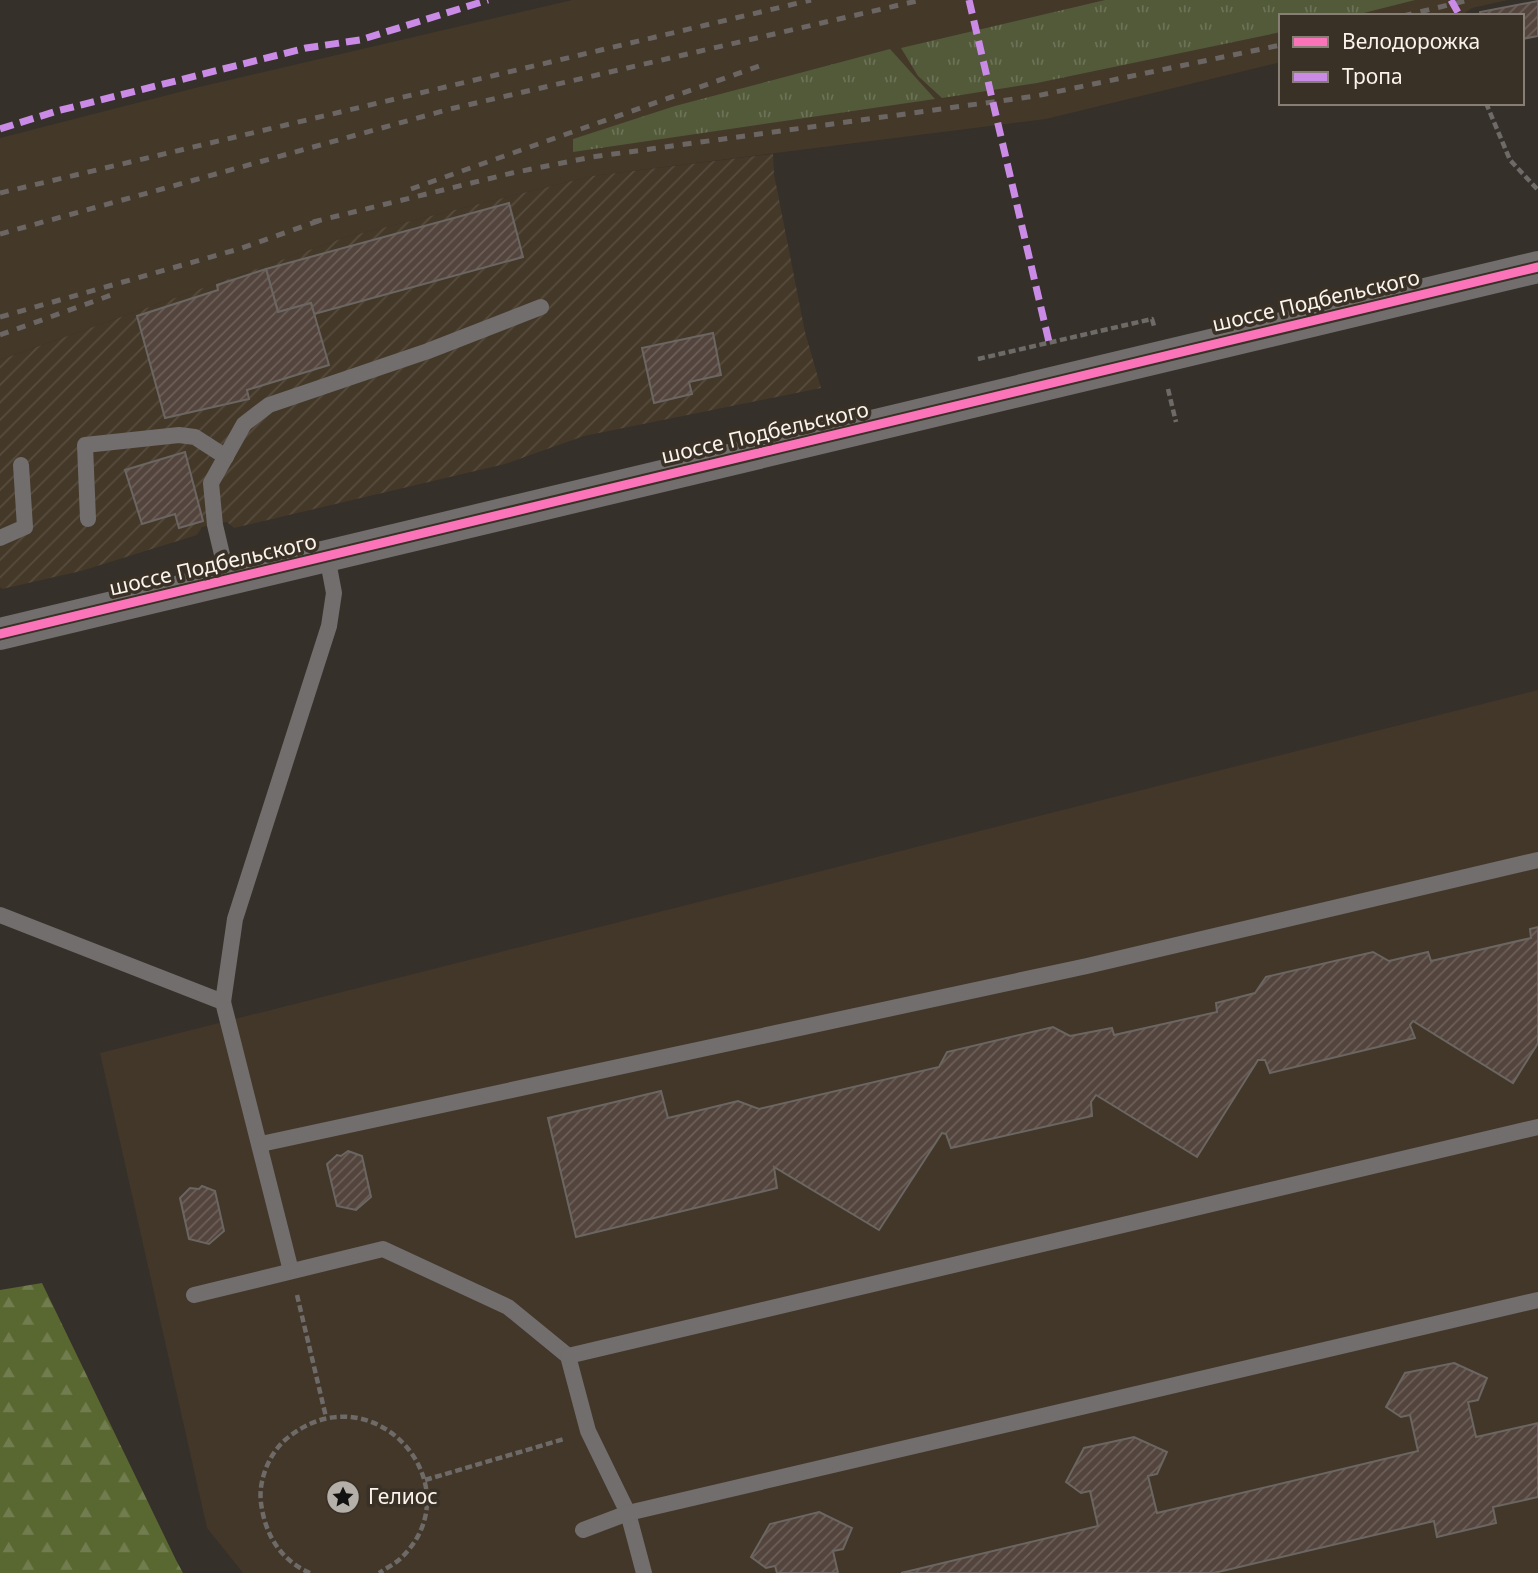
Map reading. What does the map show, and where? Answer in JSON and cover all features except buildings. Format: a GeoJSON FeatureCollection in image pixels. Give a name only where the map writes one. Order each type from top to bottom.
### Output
{"type":"FeatureCollection","features":[{"type":"Feature","properties":{"kind":"street","name":"шоссе Подбельского"},"geometry":{"type":"LineString","coordinates":[[0,634],[1538,267]]}},
{"type":"Feature","properties":{"kind":"lane"},"geometry":{"type":"LineString","coordinates":[[228,580],[215,526],[211,483],[244,424],[268,405],[428,351],[541,307]]}},
{"type":"Feature","properties":{"kind":"lane"},"geometry":{"type":"LineString","coordinates":[[88,519],[85,446],[178,435],[195,438],[226,457]]}},
{"type":"Feature","properties":{"kind":"lane"},"geometry":{"type":"LineString","coordinates":[[0,538],[25,527],[21,466]]}},
{"type":"Feature","properties":{"kind":"lane"},"geometry":{"type":"LineString","coordinates":[[291,1271],[223,1002],[234,919],[329,626],[334,593],[327,556]]}},
{"type":"Feature","properties":{"kind":"lane"},"geometry":{"type":"LineString","coordinates":[[261,1144],[1087,966],[1538,860]]}},
{"type":"Feature","properties":{"kind":"lane"},"geometry":{"type":"LineString","coordinates":[[0,915],[223,1002]]}},
{"type":"Feature","properties":{"kind":"lane"},"geometry":{"type":"LineString","coordinates":[[568,1356],[1538,1127]]}},
{"type":"Feature","properties":{"kind":"lane"},"geometry":{"type":"LineString","coordinates":[[194,1295],[383,1249],[508,1307],[568,1356],[588,1431],[628,1513],[645,1573]]}},
{"type":"Feature","properties":{"kind":"lane"},"geometry":{"type":"LineString","coordinates":[[583,1530],[628,1513],[1538,1300]]}},
{"type":"Feature","properties":{"kind":"path"},"geometry":{"type":"LineString","coordinates":[[1487,105],[1491,121],[1510,159],[1538,190]]}},
{"type":"Feature","properties":{"kind":"path"},"geometry":{"type":"LineString","coordinates":[[291,1271],[326,1417]]}},
{"type":"Feature","properties":{"kind":"path"},"geometry":{"type":"LineString","coordinates":[[310,1573],[299,1568],[278,1550],[265,1525],[260,1498],[265,1470],[279,1446],[300,1427],[326,1417],[351,1415],[377,1422],[399,1436],[415,1456],[425,1480],[426,1508],[418,1535],[402,1558],[379,1573]]}},
{"type":"Feature","properties":{"kind":"path"},"geometry":{"type":"LineString","coordinates":[[425,1480],[588,1431]]}},
{"type":"Feature","properties":{"kind":"shaded area"},"geometry":{"type":"Polygon","coordinates":[[[572,0],[1508,0],[1472,8],[1464,14],[1279,14],[1279,62],[1046,119],[592,176],[346,237],[0,360],[0,138],[199,87],[572,0]]]}},
{"type":"Feature","properties":{"kind":"shaded area"},"geometry":{"type":"Polygon","coordinates":[[[773,154],[774,174],[805,332],[821,388],[584,436],[505,464],[234,528],[227,522],[202,527],[197,535],[81,571],[2,589],[0,587],[0,360],[346,237],[592,176],[773,154]]]}},
{"type":"Feature","properties":{"kind":"shaded area"},"geometry":{"type":"Polygon","coordinates":[[[1538,690],[1538,1573],[243,1573],[207,1528],[100,1053],[1538,690]]]}},
{"type":"Feature","properties":{"kind":"green space"},"geometry":{"type":"Polygon","coordinates":[[[1105,0],[1415,0],[1360,14],[1279,14],[1279,32],[1037,83],[942,98],[918,76],[901,48],[1105,0]]]}},
{"type":"Feature","properties":{"kind":"green space"},"geometry":{"type":"Polygon","coordinates":[[[890,49],[935,99],[573,152],[573,139],[675,106],[890,49]]]}},
{"type":"Feature","properties":{"kind":"green space"},"geometry":{"type":"Polygon","coordinates":[[[42,1283],[183,1573],[0,1573],[0,1290],[42,1283]]]}},
{"type":"Feature","properties":{"kind":"railway"},"geometry":{"type":"LineString","coordinates":[[0,193],[811,0]]}},
{"type":"Feature","properties":{"kind":"railway"},"geometry":{"type":"LineString","coordinates":[[0,234],[450,109],[921,0]]}},
{"type":"Feature","properties":{"kind":"railway"},"geometry":{"type":"LineString","coordinates":[[1411,14],[1469,0]]}},
{"type":"Feature","properties":{"kind":"railway"},"geometry":{"type":"LineString","coordinates":[[313,222],[512,173],[592,157],[1036,96],[1279,45]]}},
{"type":"Feature","properties":{"kind":"railway"},"geometry":{"type":"LineString","coordinates":[[411,189],[759,66]]}},
{"type":"Feature","properties":{"kind":"railway"},"geometry":{"type":"LineString","coordinates":[[0,317],[239,249],[321,220]]}},
{"type":"Feature","properties":{"kind":"railway"},"geometry":{"type":"LineString","coordinates":[[0,335],[117,293]]}},
{"type":"Feature","properties":{"kind":"marked path"},"geometry":{"type":"LineString","coordinates":[[0,129],[57,111],[306,48],[360,40],[488,0]]}},
{"type":"Feature","properties":{"kind":"marked path"},"geometry":{"type":"LineString","coordinates":[[969,0],[1049,342]]}},
{"type":"Feature","properties":{"kind":"marked path"},"geometry":{"type":"LineString","coordinates":[[1451,0],[1459,14]]}},
{"type":"Feature","properties":{"kind":"cycle path"},"geometry":{"type":"LineString","coordinates":[[0,634],[1538,267]]}},
{"type":"Feature","properties":{"kind":"place","name":"Гелиос"},"geometry":{"type":"Point","coordinates":[343,1497]}}]}
